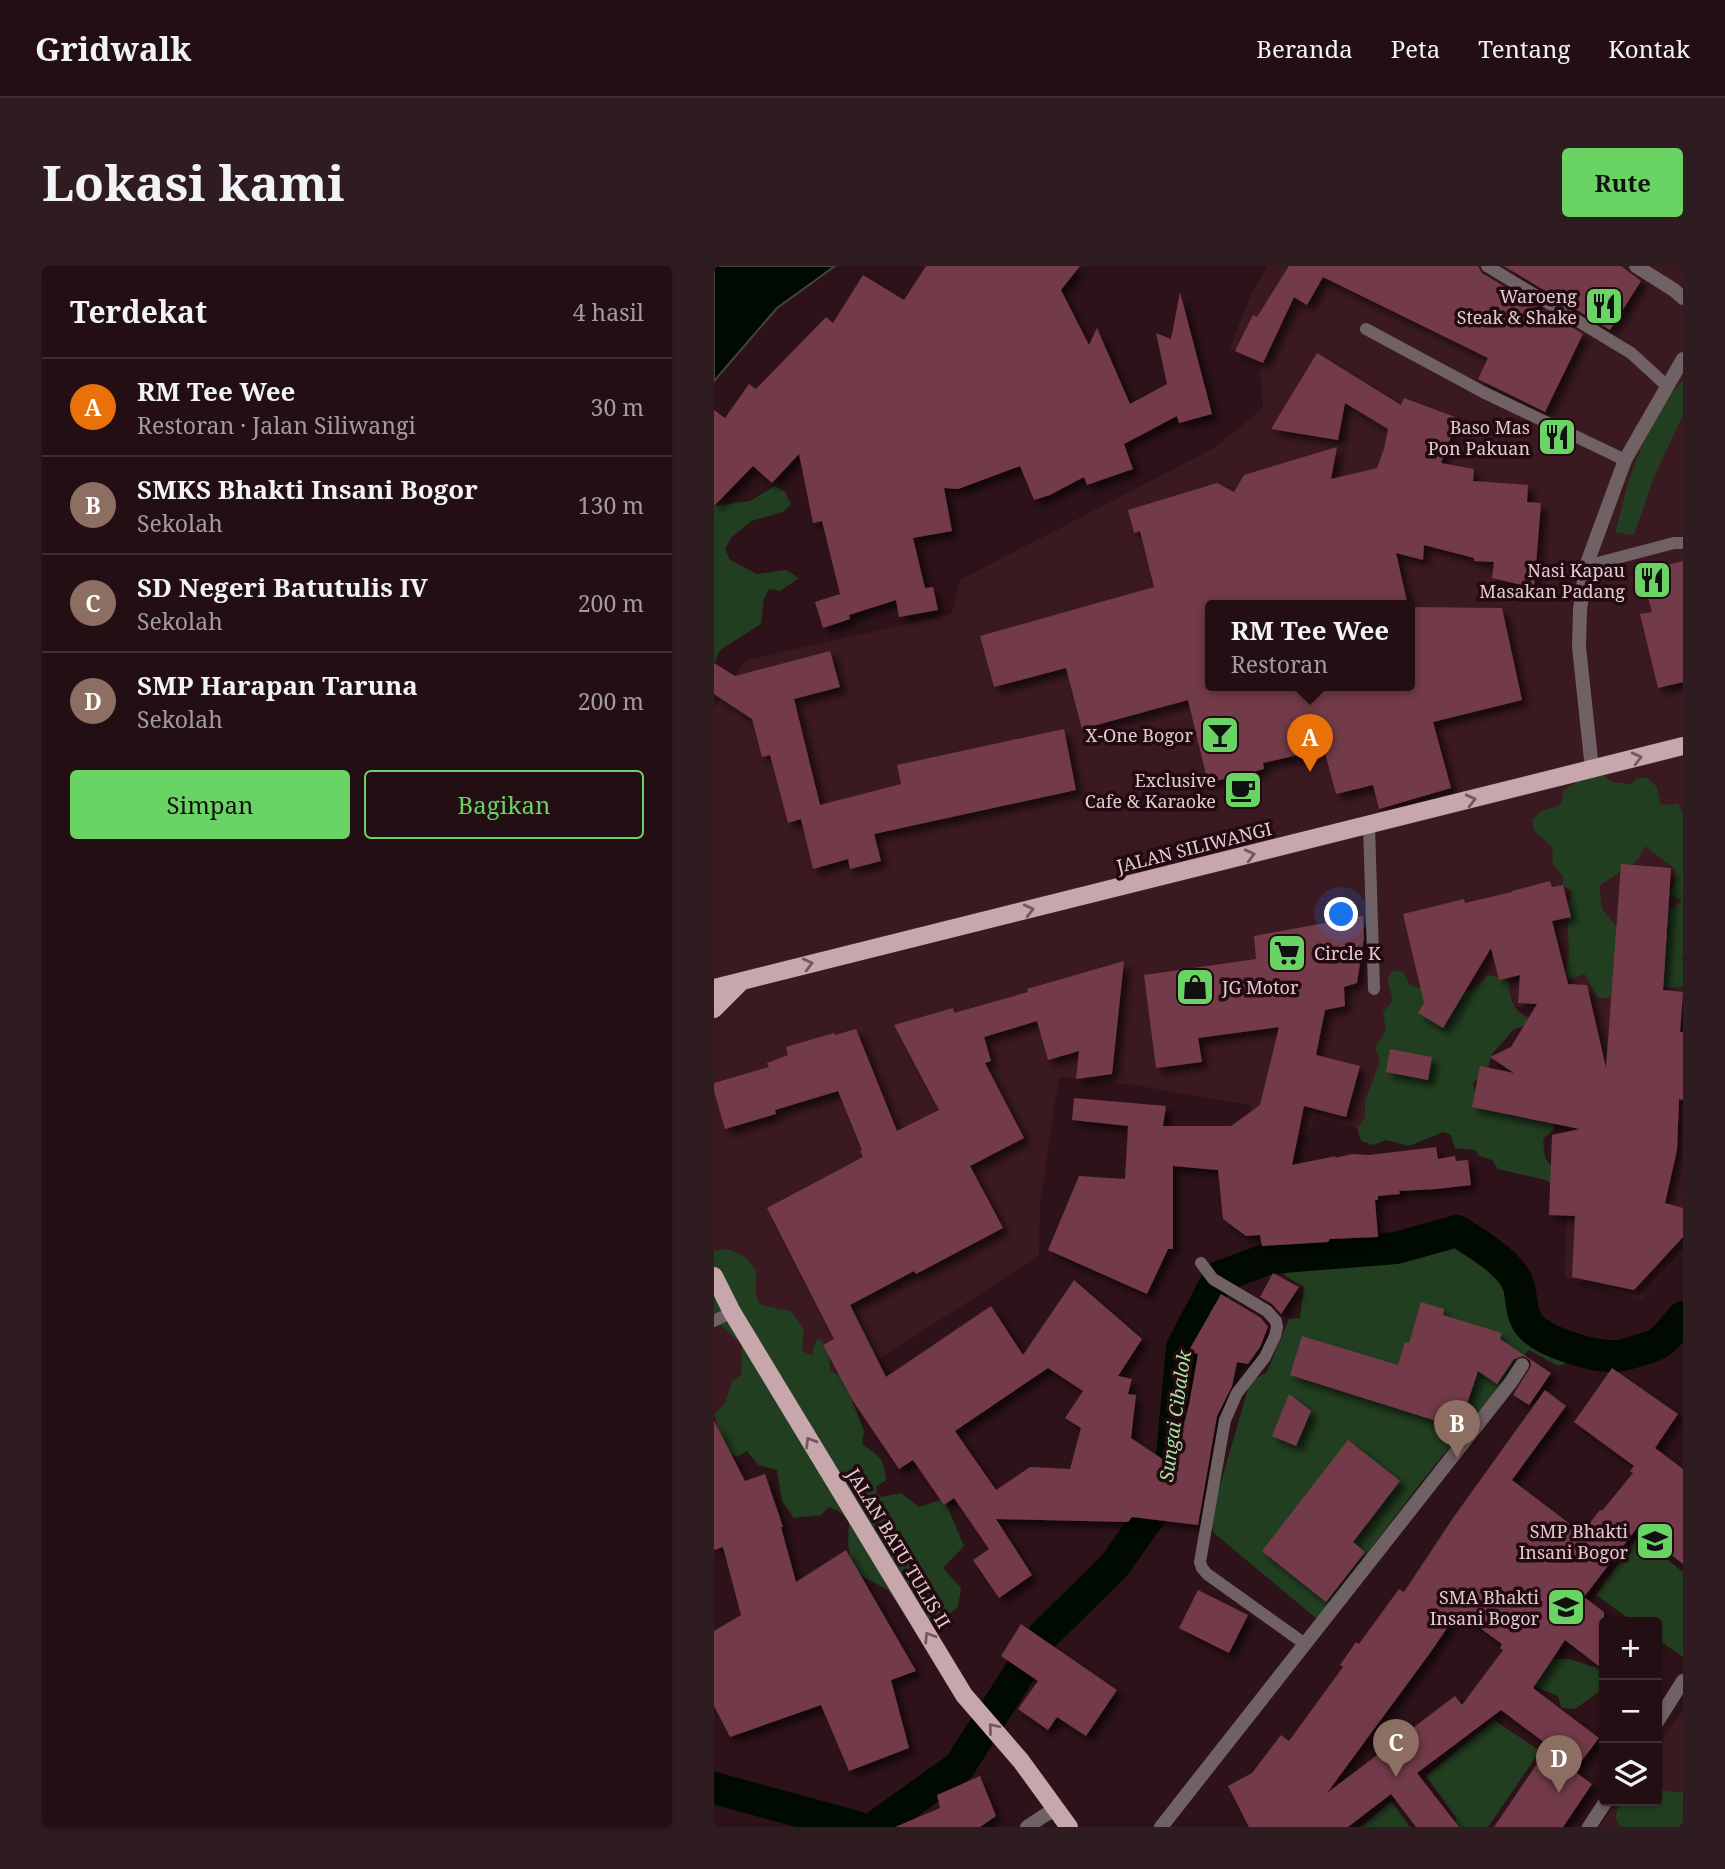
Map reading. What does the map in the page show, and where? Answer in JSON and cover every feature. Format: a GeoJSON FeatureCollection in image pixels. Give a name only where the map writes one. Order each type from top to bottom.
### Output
{"type":"FeatureCollection","features":[{"type":"Feature","properties":{"kind":"main road","name":"JALAN SILIWANGI"},"geometry":{"type":"LineString","coordinates":[[714,988],[1683,746]]}},
{"type":"Feature","properties":{"kind":"main road"},"geometry":{"type":"LineString","coordinates":[[714,1010],[742,980]]}},
{"type":"Feature","properties":{"kind":"main road","name":"JALAN BATU TULIS II"},"geometry":{"type":"LineString","coordinates":[[714,1276],[732,1312],[964,1695],[1021,1761],[1069,1827]]}},
{"type":"Feature","properties":{"kind":"street"},"geometry":{"type":"LineString","coordinates":[[1636,266],[1683,298]]}},
{"type":"Feature","properties":{"kind":"street"},"geometry":{"type":"LineString","coordinates":[[1591,769],[1579,647],[1580,610],[1586,566],[1625,460],[1683,359]]}},
{"type":"Feature","properties":{"kind":"street"},"geometry":{"type":"LineString","coordinates":[[1161,1827],[1522,1365]]}},
{"type":"Feature","properties":{"kind":"street"},"geometry":{"type":"LineString","coordinates":[[1662,1714],[1683,1681]]}},
{"type":"Feature","properties":{"kind":"street"},"geometry":{"type":"LineString","coordinates":[[1589,1827],[1603,1806]]}},
{"type":"Feature","properties":{"kind":"street"},"geometry":{"type":"LineString","coordinates":[[1027,1827],[1057,1809]]}},
{"type":"Feature","properties":{"kind":"lane"},"geometry":{"type":"LineString","coordinates":[[1487,266],[1631,353],[1667,386]]}},
{"type":"Feature","properties":{"kind":"lane"},"geometry":{"type":"LineString","coordinates":[[1366,329],[1483,393],[1625,460]]}},
{"type":"Feature","properties":{"kind":"lane"},"geometry":{"type":"LineString","coordinates":[[1586,566],[1683,543]]}},
{"type":"Feature","properties":{"kind":"lane"},"geometry":{"type":"LineString","coordinates":[[1370,825],[1374,989]]}},
{"type":"Feature","properties":{"kind":"lane"},"geometry":{"type":"LineString","coordinates":[[1201,1264],[1218,1282],[1267,1311],[1273,1316],[1278,1328],[1265,1357],[1237,1393],[1225,1420],[1200,1562],[1207,1574],[1305,1644]]}},
{"type":"Feature","properties":{"kind":"lane"},"geometry":{"type":"LineString","coordinates":[[714,1321],[732,1312]]}},
{"type":"Feature","properties":{"kind":"shaded area"},"geometry":{"type":"Polygon","coordinates":[[[714,266],[835,266],[777,308],[714,381],[714,266]]]}},
{"type":"Feature","properties":{"kind":"shaded area"},"geometry":{"type":"Polygon","coordinates":[[[1268,266],[1683,266],[1683,1257],[1641,1301],[1565,1277],[1573,1015],[1397,990],[1368,1131],[1315,1117],[1309,1135],[1263,1135],[1250,1105],[1134,1085],[1059,1077],[1040,1204],[1039,1256],[714,1465],[714,708],[746,660],[951,614],[960,580],[1214,448],[1263,408],[1260,366],[1230,348],[1252,292],[1268,266]]]}},
{"type":"Feature","properties":{"kind":"shaded area"},"geometry":{"type":"Polygon","coordinates":[[[1683,1709],[1683,1827],[1599,1827],[1614,1806],[1662,1806],[1662,1739],[1683,1709]]]}},
{"type":"Feature","properties":{"kind":"green space"},"geometry":{"type":"Polygon","coordinates":[[[1683,380],[1683,415],[1654,477],[1634,535],[1615,532],[1629,480],[1645,440],[1666,402],[1683,380]]]}},
{"type":"Feature","properties":{"kind":"green space"},"geometry":{"type":"Polygon","coordinates":[[[775,486],[785,492],[791,504],[783,512],[751,521],[731,538],[725,549],[730,560],[757,574],[786,570],[799,578],[780,591],[769,589],[764,599],[761,624],[720,650],[714,663],[714,506],[750,501],[775,486]]]}},
{"type":"Feature","properties":{"kind":"green space"},"geometry":{"type":"Polygon","coordinates":[[[1585,776],[1605,776],[1612,782],[1631,784],[1637,778],[1647,778],[1657,787],[1661,805],[1678,804],[1683,812],[1683,985],[1681,987],[1658,988],[1655,952],[1668,932],[1668,911],[1682,901],[1669,894],[1676,881],[1674,868],[1645,846],[1638,860],[1599,886],[1602,909],[1617,927],[1628,973],[1609,998],[1597,998],[1585,974],[1571,979],[1565,976],[1569,954],[1567,905],[1572,892],[1563,885],[1563,876],[1553,865],[1552,847],[1535,832],[1532,820],[1542,811],[1560,804],[1563,791],[1585,776]]]}},
{"type":"Feature","properties":{"kind":"green space"},"geometry":{"type":"Polygon","coordinates":[[[1393,971],[1403,972],[1410,985],[1445,991],[1472,989],[1487,975],[1508,979],[1510,995],[1516,1008],[1525,1016],[1541,1021],[1514,1029],[1492,1054],[1488,1068],[1473,1083],[1480,1102],[1491,1102],[1509,1115],[1517,1117],[1529,1112],[1554,1122],[1553,1130],[1543,1139],[1544,1152],[1549,1164],[1565,1172],[1564,1195],[1546,1180],[1498,1169],[1492,1160],[1479,1156],[1475,1150],[1455,1148],[1451,1135],[1443,1132],[1409,1146],[1386,1140],[1373,1145],[1361,1141],[1357,1128],[1365,1118],[1365,1101],[1380,1061],[1375,1047],[1386,1031],[1383,1012],[1393,1000],[1387,980],[1393,971]]]}},
{"type":"Feature","properties":{"kind":"green space"},"geometry":{"type":"Polygon","coordinates":[[[1435,1238],[1469,1240],[1490,1268],[1512,1272],[1524,1286],[1526,1325],[1539,1346],[1545,1352],[1575,1360],[1558,1366],[1529,1350],[1422,1481],[1317,1619],[1214,1533],[1210,1520],[1250,1382],[1267,1372],[1289,1319],[1300,1318],[1304,1287],[1285,1276],[1279,1254],[1380,1260],[1383,1258],[1398,1262],[1435,1238]]]}},
{"type":"Feature","properties":{"kind":"green space"},"geometry":{"type":"Polygon","coordinates":[[[727,1249],[744,1256],[756,1270],[756,1295],[760,1305],[791,1311],[804,1329],[802,1351],[812,1356],[816,1340],[821,1339],[829,1354],[830,1371],[859,1383],[852,1400],[864,1432],[862,1444],[880,1458],[885,1473],[886,1480],[876,1487],[877,1493],[881,1497],[901,1493],[919,1507],[944,1499],[964,1546],[943,1568],[961,1588],[958,1607],[941,1621],[916,1625],[906,1617],[888,1590],[854,1572],[848,1545],[849,1521],[840,1512],[829,1507],[821,1515],[794,1518],[782,1501],[777,1470],[758,1465],[747,1451],[737,1457],[723,1451],[715,1414],[725,1403],[732,1382],[741,1375],[742,1345],[714,1319],[714,1251],[727,1249]]]}},
{"type":"Feature","properties":{"kind":"green space"},"geometry":{"type":"Polygon","coordinates":[[[1638,1536],[1683,1572],[1683,1657],[1662,1642],[1662,1617],[1627,1617],[1596,1595],[1638,1536]]]}},
{"type":"Feature","properties":{"kind":"green space"},"geometry":{"type":"Polygon","coordinates":[[[1542,1659],[1568,1659],[1598,1668],[1599,1692],[1575,1709],[1561,1708],[1558,1696],[1536,1687],[1531,1674],[1542,1659]]]}},
{"type":"Feature","properties":{"kind":"green space"},"geometry":{"type":"Polygon","coordinates":[[[1494,1720],[1540,1751],[1488,1827],[1449,1827],[1457,1819],[1426,1776],[1494,1720]]]}},
{"type":"Feature","properties":{"kind":"green space"},"geometry":{"type":"Polygon","coordinates":[[[1662,1790],[1681,1793],[1683,1790],[1683,1827],[1621,1827],[1615,1818],[1619,1806],[1662,1806],[1662,1790]]]}},
{"type":"Feature","properties":{"kind":"green space"},"geometry":{"type":"Polygon","coordinates":[[[1391,1801],[1410,1827],[1361,1827],[1391,1801]]]}},
{"type":"Feature","properties":{"kind":"building"},"geometry":{"type":"Polygon","coordinates":[[[926,266],[1080,266],[1061,290],[1089,345],[1097,328],[1130,404],[1167,384],[1156,333],[1171,339],[1180,292],[1212,414],[1179,423],[1177,416],[1124,444],[1133,469],[1087,485],[1084,477],[1050,495],[1034,500],[1020,466],[958,489],[944,488],[952,531],[913,538],[925,588],[933,587],[938,610],[899,617],[896,600],[849,615],[850,619],[823,628],[815,602],[840,594],[822,521],[813,523],[799,454],[772,483],[753,466],[714,506],[714,410],[725,418],[749,384],[756,389],[826,317],[833,323],[863,275],[904,300],[926,266]]]}},
{"type":"Feature","properties":{"kind":"building"},"geometry":{"type":"Polygon","coordinates":[[[1289,266],[1478,266],[1482,273],[1583,334],[1545,412],[1478,379],[1488,358],[1323,277],[1307,305],[1294,297],[1263,363],[1235,351],[1253,315],[1257,317],[1289,266]]]}},
{"type":"Feature","properties":{"kind":"building"},"geometry":{"type":"Polygon","coordinates":[[[1504,266],[1621,266],[1641,281],[1610,330],[1504,266]]]}},
{"type":"Feature","properties":{"kind":"building"},"geometry":{"type":"Polygon","coordinates":[[[1317,353],[1401,405],[1404,398],[1458,418],[1441,463],[1474,469],[1473,481],[1528,485],[1527,502],[1541,503],[1534,588],[1492,578],[1494,562],[1474,561],[1474,558],[1424,545],[1423,560],[1396,553],[1407,600],[1205,600],[1205,691],[1415,691],[1415,607],[1502,608],[1522,700],[1433,722],[1451,788],[1379,809],[1373,785],[1336,794],[1324,749],[1263,763],[1264,769],[1208,783],[1188,700],[1082,729],[1066,668],[994,687],[980,636],[1154,587],[1140,531],[1134,533],[1128,510],[1217,483],[1234,492],[1244,475],[1337,447],[1331,479],[1377,468],[1388,429],[1345,403],[1338,440],[1271,429],[1317,353]]]}},
{"type":"Feature","properties":{"kind":"building"},"geometry":{"type":"Polygon","coordinates":[[[1683,561],[1683,682],[1658,688],[1640,614],[1652,612],[1641,572],[1683,561]]]}},
{"type":"Feature","properties":{"kind":"building"},"geometry":{"type":"Polygon","coordinates":[[[830,651],[840,687],[794,699],[820,805],[901,784],[897,765],[1064,729],[1076,790],[874,834],[881,861],[850,869],[848,859],[813,869],[801,819],[788,823],[770,755],[762,757],[752,719],[714,694],[714,663],[735,676],[830,651]]]}},
{"type":"Feature","properties":{"kind":"building"},"geometry":{"type":"Polygon","coordinates":[[[1621,864],[1671,868],[1663,990],[1683,992],[1680,1032],[1683,1032],[1683,1100],[1679,1099],[1677,1150],[1665,1203],[1683,1208],[1683,1237],[1634,1290],[1572,1277],[1575,1216],[1549,1215],[1552,1135],[1580,1129],[1472,1107],[1480,1066],[1514,1073],[1490,1057],[1511,1047],[1537,1004],[1518,1003],[1520,975],[1499,980],[1491,948],[1443,1028],[1418,1013],[1424,1003],[1403,914],[1464,899],[1465,903],[1550,881],[1552,887],[1563,885],[1571,917],[1552,921],[1568,984],[1587,985],[1606,1068],[1621,864]]]}},
{"type":"Feature","properties":{"kind":"building"},"geometry":{"type":"Polygon","coordinates":[[[1363,916],[1364,937],[1357,983],[1344,987],[1345,1006],[1325,1010],[1316,1055],[1360,1066],[1346,1117],[1304,1106],[1292,1165],[1352,1154],[1369,1155],[1436,1147],[1438,1159],[1455,1156],[1456,1161],[1468,1160],[1471,1185],[1399,1191],[1400,1194],[1378,1196],[1378,1200],[1375,1200],[1378,1237],[1262,1246],[1260,1235],[1246,1236],[1223,1219],[1218,1170],[1173,1166],[1173,1249],[1168,1249],[1147,1294],[1048,1250],[1079,1176],[1125,1179],[1128,1126],[1072,1120],[1074,1098],[1166,1106],[1163,1126],[1231,1126],[1260,1105],[1279,1027],[1198,1038],[1202,1062],[1156,1068],[1144,975],[1256,959],[1254,936],[1363,916]]]}},
{"type":"Feature","properties":{"kind":"building"},"geometry":{"type":"Polygon","coordinates":[[[1124,961],[1112,1074],[1076,1079],[1079,1051],[1048,1060],[1037,1021],[984,1037],[991,1061],[985,1063],[1024,1138],[970,1166],[1003,1228],[850,1305],[886,1377],[991,1306],[1023,1355],[1074,1280],[1142,1339],[1118,1376],[1132,1379],[1128,1394],[1136,1395],[1131,1438],[1173,1466],[1189,1404],[1198,1354],[1188,1352],[1221,1294],[1261,1318],[1268,1327],[1260,1347],[1248,1364],[1237,1362],[1232,1386],[1217,1416],[1198,1525],[1132,1517],[1128,1522],[996,1519],[1032,1575],[999,1598],[973,1560],[989,1549],[954,1498],[944,1505],[913,1460],[899,1469],[853,1401],[823,1345],[834,1339],[767,1208],[863,1157],[838,1091],[725,1129],[714,1083],[769,1067],[767,1063],[788,1055],[786,1047],[856,1029],[897,1131],[939,1110],[894,1025],[953,1008],[954,1013],[1028,992],[1027,989],[1124,961]],[[1048,1368],[955,1431],[996,1490],[1030,1467],[1070,1469],[1081,1428],[1065,1418],[1083,1391],[1048,1368]]]}},
{"type":"Feature","properties":{"kind":"building"},"geometry":{"type":"Polygon","coordinates":[[[1390,1049],[1432,1057],[1428,1080],[1386,1072],[1390,1049]]]}},
{"type":"Feature","properties":{"kind":"building"},"geometry":{"type":"Polygon","coordinates":[[[1273,1273],[1299,1287],[1281,1314],[1272,1304],[1260,1297],[1273,1273]]]}},
{"type":"Feature","properties":{"kind":"building"},"geometry":{"type":"Polygon","coordinates":[[[1421,1302],[1444,1309],[1443,1315],[1502,1333],[1500,1339],[1551,1373],[1529,1405],[1513,1395],[1531,1366],[1530,1360],[1523,1356],[1514,1359],[1497,1384],[1478,1371],[1459,1428],[1290,1375],[1302,1336],[1398,1365],[1405,1342],[1409,1343],[1421,1302]]]}},
{"type":"Feature","properties":{"kind":"building"},"geometry":{"type":"Polygon","coordinates":[[[1612,1368],[1678,1414],[1655,1448],[1683,1469],[1683,1564],[1637,1528],[1584,1597],[1604,1612],[1604,1617],[1599,1617],[1599,1666],[1565,1640],[1533,1688],[1599,1738],[1574,1771],[1592,1784],[1563,1827],[1494,1827],[1549,1746],[1501,1710],[1417,1773],[1459,1827],[1416,1827],[1391,1794],[1348,1827],[1249,1827],[1228,1786],[1252,1773],[1281,1735],[1289,1741],[1343,1667],[1340,1665],[1356,1642],[1359,1644],[1399,1589],[1404,1592],[1453,1518],[1545,1390],[1566,1406],[1512,1480],[1582,1533],[1633,1473],[1630,1471],[1634,1466],[1574,1422],[1612,1368]],[[1458,1612],[1327,1793],[1455,1696],[1462,1705],[1503,1650],[1500,1648],[1502,1644],[1458,1612]]]}},
{"type":"Feature","properties":{"kind":"building"},"geometry":{"type":"Polygon","coordinates":[[[1289,1394],[1311,1411],[1296,1446],[1272,1436],[1289,1394]]]}},
{"type":"Feature","properties":{"kind":"building"},"geometry":{"type":"Polygon","coordinates":[[[714,1421],[745,1481],[765,1474],[783,1527],[796,1582],[846,1550],[916,1671],[891,1680],[909,1748],[849,1771],[821,1705],[730,1737],[714,1706],[714,1631],[741,1615],[723,1547],[714,1550],[714,1421]]]}},
{"type":"Feature","properties":{"kind":"building"},"geometry":{"type":"Polygon","coordinates":[[[1348,1440],[1400,1481],[1353,1542],[1365,1552],[1326,1602],[1262,1551],[1348,1440]]]}},
{"type":"Feature","properties":{"kind":"building"},"geometry":{"type":"Polygon","coordinates":[[[1198,1590],[1248,1615],[1229,1653],[1179,1628],[1198,1590]]]}},
{"type":"Feature","properties":{"kind":"building"},"geometry":{"type":"Polygon","coordinates":[[[1021,1624],[1117,1690],[1086,1736],[1057,1717],[1048,1730],[1018,1709],[1038,1681],[1001,1656],[1021,1624]]]}},
{"type":"Feature","properties":{"kind":"building"},"geometry":{"type":"Polygon","coordinates":[[[980,1776],[996,1816],[980,1827],[895,1827],[940,1808],[937,1795],[980,1776]]]}},
{"type":"Feature","properties":{"kind":"waterway","name":"Sungai Cibalok"},"geometry":{"type":"LineString","coordinates":[[875,1827],[959,1767],[1043,1636],[1115,1565],[1163,1497],[1172,1456],[1182,1347],[1219,1277],[1270,1258],[1396,1248],[1457,1231],[1493,1255],[1509,1270],[1519,1287],[1526,1319],[1534,1330],[1568,1347],[1595,1354],[1619,1356],[1661,1342],[1683,1317]]}},
{"type":"Feature","properties":{"kind":"waterway","name":"Sungai Cibalok"},"geometry":{"type":"LineString","coordinates":[[714,1788],[857,1827]]}},
{"type":"Feature","properties":{"kind":"place","name":"Waroeng Steak & Shake"},"geometry":{"type":"Point","coordinates":[1604,306]}},
{"type":"Feature","properties":{"kind":"place","name":"Baso Mas Pon Pakuan"},"geometry":{"type":"Point","coordinates":[1557,437]}},
{"type":"Feature","properties":{"kind":"place","name":"Nasi Kapau Masakan Padang"},"geometry":{"type":"Point","coordinates":[1652,580]}},
{"type":"Feature","properties":{"kind":"place","name":"X-One Bogor"},"geometry":{"type":"Point","coordinates":[1220,735]}},
{"type":"Feature","properties":{"kind":"place","name":"RM Tee Wee"},"geometry":{"type":"Point","coordinates":[1310,772]}},
{"type":"Feature","properties":{"kind":"place","name":"Exclusive Cafe & Karaoke"},"geometry":{"type":"Point","coordinates":[1243,790]}},
{"type":"Feature","properties":{"kind":"place","name":"Circle K"},"geometry":{"type":"Point","coordinates":[1287,953]}},
{"type":"Feature","properties":{"kind":"place","name":"JG Motor"},"geometry":{"type":"Point","coordinates":[1195,987]}},
{"type":"Feature","properties":{"kind":"place","name":"SMKS Bhakti Insani Bogor"},"geometry":{"type":"Point","coordinates":[1457,1458]}},
{"type":"Feature","properties":{"kind":"place","name":"SMP Bhakti Insani Bogor"},"geometry":{"type":"Point","coordinates":[1655,1541]}},
{"type":"Feature","properties":{"kind":"place","name":"SMA Bhakti Insani Bogor"},"geometry":{"type":"Point","coordinates":[1566,1607]}},
{"type":"Feature","properties":{"kind":"place","name":"SD Negeri Batutulis IV"},"geometry":{"type":"Point","coordinates":[1396,1777]}},
{"type":"Feature","properties":{"kind":"place","name":"SMP Harapan Taruna"},"geometry":{"type":"Point","coordinates":[1559,1793]}}]}
